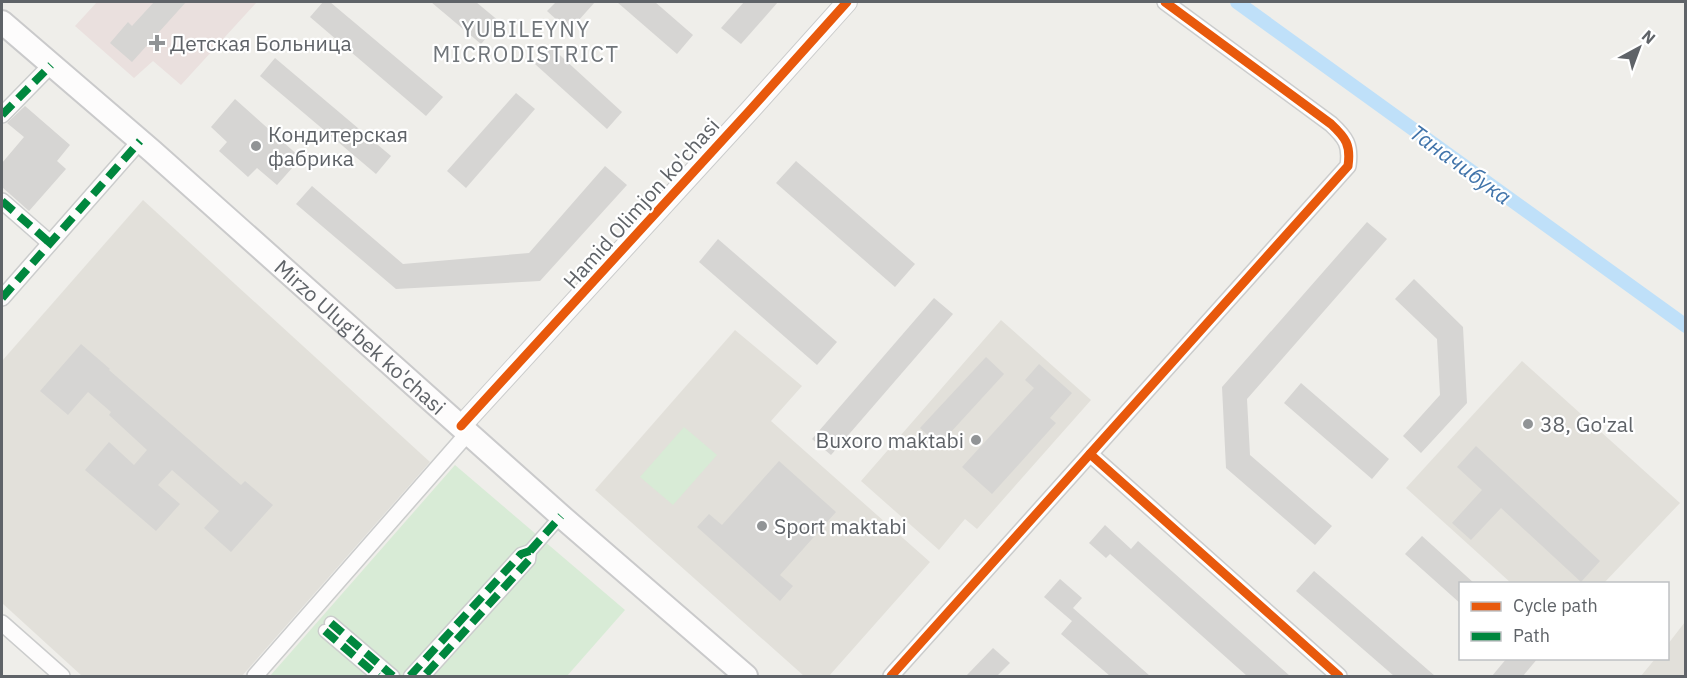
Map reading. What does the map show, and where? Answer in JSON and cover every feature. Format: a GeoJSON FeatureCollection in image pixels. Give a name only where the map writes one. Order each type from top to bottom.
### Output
{"type":"FeatureCollection","features":[{"type":"Feature","properties":{"kind":"main road","name":"Mirzo Ulug'bek ko'chasi"},"geometry":{"type":"LineString","coordinates":[[2,22],[140,141],[561,516],[746,676]]}},
{"type":"Feature","properties":{"kind":"street","name":"Hamid Olimjon ko'chasi"},"geometry":{"type":"LineString","coordinates":[[464,430],[847,2]]}},
{"type":"Feature","properties":{"kind":"street"},"geometry":{"type":"LineString","coordinates":[[891,676],[1348,166],[1350,154],[1347,143],[1331,124],[1165,2]]}},
{"type":"Feature","properties":{"kind":"street"},"geometry":{"type":"LineString","coordinates":[[2,115],[51,65]]}},
{"type":"Feature","properties":{"kind":"street"},"geometry":{"type":"LineString","coordinates":[[2,298],[140,141]]}},
{"type":"Feature","properties":{"kind":"street"},"geometry":{"type":"LineString","coordinates":[[2,201],[50,243]]}},
{"type":"Feature","properties":{"kind":"street"},"geometry":{"type":"LineString","coordinates":[[255,676],[464,430]]}},
{"type":"Feature","properties":{"kind":"street"},"geometry":{"type":"LineString","coordinates":[[1090,454],[1339,676]]}},
{"type":"Feature","properties":{"kind":"street"},"geometry":{"type":"LineString","coordinates":[[410,676],[521,554],[530,551],[561,516]]}},
{"type":"Feature","properties":{"kind":"street"},"geometry":{"type":"LineString","coordinates":[[424,676],[529,561],[530,551]]}},
{"type":"Feature","properties":{"kind":"street"},"geometry":{"type":"LineString","coordinates":[[2,623],[62,676]]}},
{"type":"Feature","properties":{"kind":"street"},"geometry":{"type":"LineString","coordinates":[[378,676],[328,627],[393,676]]}},
{"type":"Feature","properties":{"kind":"shaded area","name":"Детская Больница"},"geometry":{"type":"Polygon","coordinates":[[[97,2],[257,2],[181,85],[153,61],[134,78],[75,26],[97,2]]]}},
{"type":"Feature","properties":{"kind":"shaded area"},"geometry":{"type":"Polygon","coordinates":[[[143,200],[430,462],[242,676],[82,676],[2,603],[2,361],[143,200]]]}},
{"type":"Feature","properties":{"kind":"shaded area","name":"Buxoro maktabi"},"geometry":{"type":"Polygon","coordinates":[[[1001,320],[1091,400],[977,529],[965,519],[939,550],[861,481],[1001,320]]]}},
{"type":"Feature","properties":{"kind":"shaded area","name":"Sport maktabi"},"geometry":{"type":"Polygon","coordinates":[[[735,330],[802,386],[771,421],[930,562],[829,676],[804,676],[595,490],[735,330]]]}},
{"type":"Feature","properties":{"kind":"shaded area","name":"38, Go'zal"},"geometry":{"type":"Polygon","coordinates":[[[1522,361],[1680,503],[1605,582],[1510,582],[1406,488],[1522,361]]]}},
{"type":"Feature","properties":{"kind":"shaded area"},"geometry":{"type":"Polygon","coordinates":[[[1685,622],[1685,676],[1641,676],[1654,660],[1669,660],[1669,643],[1685,622]]]}},
{"type":"Feature","properties":{"kind":"green space"},"geometry":{"type":"Polygon","coordinates":[[[684,427],[717,455],[673,505],[640,477],[684,427]]]}},
{"type":"Feature","properties":{"kind":"green space"},"geometry":{"type":"Polygon","coordinates":[[[455,465],[625,610],[567,676],[270,676],[455,465]]]}},
{"type":"Feature","properties":{"kind":"building"},"geometry":{"type":"Polygon","coordinates":[[[154,2],[186,2],[132,62],[110,43],[128,22],[132,26],[154,2]]]}},
{"type":"Feature","properties":{"kind":"building"},"geometry":{"type":"Polygon","coordinates":[[[323,2],[330,2],[443,97],[426,116],[310,17],[323,2]]]}},
{"type":"Feature","properties":{"kind":"building"},"geometry":{"type":"Polygon","coordinates":[[[431,2],[476,2],[500,22],[481,44],[431,2]]]}},
{"type":"Feature","properties":{"kind":"building"},"geometry":{"type":"Polygon","coordinates":[[[556,2],[595,2],[569,31],[547,11],[556,2]]]}},
{"type":"Feature","properties":{"kind":"building"},"geometry":{"type":"Polygon","coordinates":[[[617,2],[655,2],[693,35],[677,54],[617,2]]]}},
{"type":"Feature","properties":{"kind":"building"},"geometry":{"type":"Polygon","coordinates":[[[744,2],[778,2],[741,44],[721,28],[744,2]]]}},
{"type":"Feature","properties":{"kind":"building"},"geometry":{"type":"Polygon","coordinates":[[[551,47],[622,112],[607,129],[535,64],[551,47]]]}},
{"type":"Feature","properties":{"kind":"building"},"geometry":{"type":"Polygon","coordinates":[[[275,58],[391,156],[376,174],[260,76],[275,58]]]}},
{"type":"Feature","properties":{"kind":"building"},"geometry":{"type":"Polygon","coordinates":[[[516,93],[535,109],[466,188],[447,171],[516,93]]]}},
{"type":"Feature","properties":{"kind":"building","name":"Кондитерская фабрика"},"geometry":{"type":"Polygon","coordinates":[[[235,99],[301,158],[277,185],[257,168],[248,177],[219,151],[227,142],[211,127],[235,99]]]}},
{"type":"Feature","properties":{"kind":"building"},"geometry":{"type":"Polygon","coordinates":[[[25,106],[70,145],[57,161],[66,169],[29,211],[2,187],[2,163],[24,137],[7,123],[25,106]]]}},
{"type":"Feature","properties":{"kind":"building"},"geometry":{"type":"Polygon","coordinates":[[[796,161],[915,264],[895,287],[776,183],[796,161]]]}},
{"type":"Feature","properties":{"kind":"building"},"geometry":{"type":"Polygon","coordinates":[[[605,166],[627,185],[540,281],[396,289],[296,204],[312,186],[403,264],[529,253],[605,166]]]}},
{"type":"Feature","properties":{"kind":"building"},"geometry":{"type":"Polygon","coordinates":[[[1367,222],[1387,239],[1247,399],[1250,455],[1332,526],[1315,545],[1226,468],[1222,387],[1367,222]]]}},
{"type":"Feature","properties":{"kind":"building"},"geometry":{"type":"Polygon","coordinates":[[[718,239],[837,342],[817,365],[699,262],[718,239]]]}},
{"type":"Feature","properties":{"kind":"building"},"geometry":{"type":"Polygon","coordinates":[[[1414,279],[1463,327],[1467,403],[1421,453],[1403,436],[1440,395],[1437,339],[1395,299],[1414,279]]]}},
{"type":"Feature","properties":{"kind":"building"},"geometry":{"type":"Polygon","coordinates":[[[934,298],[953,314],[831,455],[812,439],[934,298]]]}},
{"type":"Feature","properties":{"kind":"building"},"geometry":{"type":"Polygon","coordinates":[[[81,344],[241,485],[245,481],[273,505],[231,552],[204,528],[219,511],[172,470],[158,485],[180,504],[156,531],[85,470],[109,442],[134,465],[147,450],[109,415],[111,412],[88,392],[68,415],[40,391],[81,344]]]}},
{"type":"Feature","properties":{"kind":"building"},"geometry":{"type":"Polygon","coordinates":[[[986,357],[1004,374],[939,445],[920,428],[986,357]]]}},
{"type":"Feature","properties":{"kind":"building"},"geometry":{"type":"Polygon","coordinates":[[[1039,364],[1072,393],[1050,418],[1056,423],[992,494],[962,467],[1034,388],[1025,380],[1039,364]]]}},
{"type":"Feature","properties":{"kind":"building"},"geometry":{"type":"Polygon","coordinates":[[[1301,383],[1389,459],[1372,479],[1284,403],[1301,383]]]}},
{"type":"Feature","properties":{"kind":"building"},"geometry":{"type":"Polygon","coordinates":[[[1476,446],[1600,561],[1581,582],[1501,508],[1471,540],[1452,523],[1482,490],[1457,467],[1476,446]]]}},
{"type":"Feature","properties":{"kind":"building"},"geometry":{"type":"Polygon","coordinates":[[[779,461],[836,512],[780,575],[793,586],[780,601],[697,527],[709,514],[722,525],[779,461]]]}},
{"type":"Feature","properties":{"kind":"building"},"geometry":{"type":"Polygon","coordinates":[[[1105,525],[1131,549],[1138,541],[1290,676],[1247,676],[1110,554],[1106,558],[1089,543],[1105,525]]]}},
{"type":"Feature","properties":{"kind":"building"},"geometry":{"type":"Polygon","coordinates":[[[1422,536],[1473,582],[1459,582],[1459,602],[1405,554],[1422,536]]]}},
{"type":"Feature","properties":{"kind":"building"},"geometry":{"type":"Polygon","coordinates":[[[1314,571],[1435,676],[1394,676],[1296,591],[1314,571]]]}},
{"type":"Feature","properties":{"kind":"building"},"geometry":{"type":"Polygon","coordinates":[[[1060,579],[1082,598],[1073,608],[1150,676],[1110,676],[1061,634],[1072,621],[1044,597],[1060,579]]]}},
{"type":"Feature","properties":{"kind":"building"},"geometry":{"type":"Polygon","coordinates":[[[993,648],[1010,663],[997,676],[966,676],[993,648]]]}},
{"type":"Feature","properties":{"kind":"building"},"geometry":{"type":"Polygon","coordinates":[[[1505,660],[1536,660],[1523,676],[1492,676],[1505,660]]]}},
{"type":"Feature","properties":{"kind":"waterway","name":"Таначибука"},"geometry":{"type":"LineString","coordinates":[[1237,2],[1686,326]]}},
{"type":"Feature","properties":{"kind":"marked path"},"geometry":{"type":"LineString","coordinates":[[2,115],[51,65]]}},
{"type":"Feature","properties":{"kind":"marked path"},"geometry":{"type":"LineString","coordinates":[[2,298],[140,141]]}},
{"type":"Feature","properties":{"kind":"marked path"},"geometry":{"type":"LineString","coordinates":[[2,201],[50,243]]}},
{"type":"Feature","properties":{"kind":"marked path"},"geometry":{"type":"LineString","coordinates":[[530,551],[561,516]]}},
{"type":"Feature","properties":{"kind":"marked path"},"geometry":{"type":"LineString","coordinates":[[410,676],[521,554],[530,551],[529,560],[424,676]]}},
{"type":"Feature","properties":{"kind":"marked path"},"geometry":{"type":"LineString","coordinates":[[331,623],[393,676]]}},
{"type":"Feature","properties":{"kind":"marked path"},"geometry":{"type":"LineString","coordinates":[[325,631],[378,676]]}},
{"type":"Feature","properties":{"kind":"cycle path"},"geometry":{"type":"LineString","coordinates":[[461,426],[847,2]]}},
{"type":"Feature","properties":{"kind":"cycle path"},"geometry":{"type":"LineString","coordinates":[[891,676],[1348,166],[1349,153],[1346,142],[1331,124],[1165,2]]}},
{"type":"Feature","properties":{"kind":"cycle path"},"geometry":{"type":"LineString","coordinates":[[1090,454],[1339,676]]}},
{"type":"Feature","properties":{"kind":"place","name":"Детская Больница"},"geometry":{"type":"Point","coordinates":[157,43]}},
{"type":"Feature","properties":{"kind":"place","name":"Кондитерская фабрика"},"geometry":{"type":"Point","coordinates":[256,146]}},
{"type":"Feature","properties":{"kind":"place","name":"38, Go'zal"},"geometry":{"type":"Point","coordinates":[1528,424]}},
{"type":"Feature","properties":{"kind":"place","name":"Buxoro maktabi"},"geometry":{"type":"Point","coordinates":[976,440]}},
{"type":"Feature","properties":{"kind":"place","name":"Sport maktabi"},"geometry":{"type":"Point","coordinates":[762,526]}},
{"type":"Feature","properties":{"kind":"district","name":"YUBILEYNY MICRODISTRICT"},"geometry":{"type":"Point","coordinates":[526,40]}}]}
